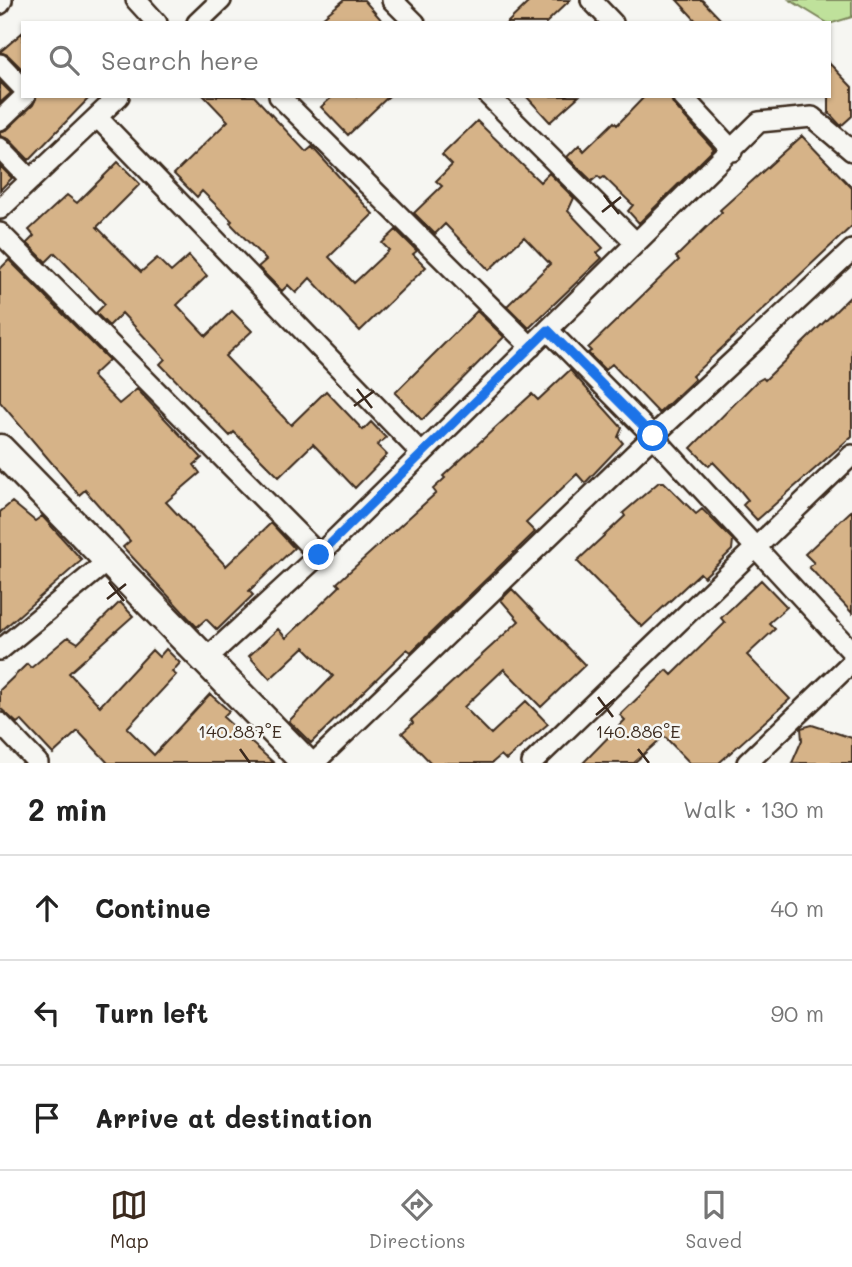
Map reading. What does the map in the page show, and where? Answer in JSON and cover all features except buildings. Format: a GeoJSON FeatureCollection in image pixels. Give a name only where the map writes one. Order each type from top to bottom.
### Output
{"type":"FeatureCollection","features":[{"type":"Feature","properties":{"kind":"street"},"geometry":{"type":"LineString","coordinates":[[136,0],[156,21]]}},
{"type":"Feature","properties":{"kind":"street"},"geometry":{"type":"LineString","coordinates":[[201,21],[221,0]]}},
{"type":"Feature","properties":{"kind":"street"},"geometry":{"type":"LineString","coordinates":[[393,0],[413,21]]}},
{"type":"Feature","properties":{"kind":"street"},"geometry":{"type":"LineString","coordinates":[[591,0],[611,21]]}},
{"type":"Feature","properties":{"kind":"street"},"geometry":{"type":"LineString","coordinates":[[0,64],[21,86]]}},
{"type":"Feature","properties":{"kind":"street"},"geometry":{"type":"LineString","coordinates":[[0,120],[23,98]]}},
{"type":"Feature","properties":{"kind":"street"},"geometry":{"type":"LineString","coordinates":[[0,209],[117,98]]}},
{"type":"Feature","properties":{"kind":"street"},"geometry":{"type":"LineString","coordinates":[[281,98],[531,346]]}},
{"type":"Feature","properties":{"kind":"street"},"geometry":{"type":"LineString","coordinates":[[491,98],[636,243]]}},
{"type":"Feature","properties":{"kind":"street"},"geometry":{"type":"LineString","coordinates":[[684,98],[733,151]]}},
{"type":"Feature","properties":{"kind":"street"},"geometry":{"type":"LineString","coordinates":[[97,117],[422,454]]}},
{"type":"Feature","properties":{"kind":"street"},"geometry":{"type":"LineString","coordinates":[[206,659],[319,555],[733,151],[759,122],[812,117],[852,151]]}},
{"type":"Feature","properties":{"kind":"street"},"geometry":{"type":"LineString","coordinates":[[0,148],[31,180]]}},
{"type":"Feature","properties":{"kind":"street"},"geometry":{"type":"LineString","coordinates":[[0,233],[319,555]]}},
{"type":"Feature","properties":{"kind":"street"},"geometry":{"type":"LineString","coordinates":[[314,763],[653,436],[852,250]]}},
{"type":"Feature","properties":{"kind":"street"},"geometry":{"type":"LineString","coordinates":[[548,330],[653,436],[852,652]]}},
{"type":"Feature","properties":{"kind":"street"},"geometry":{"type":"LineString","coordinates":[[532,763],[852,455]]}},
{"type":"Feature","properties":{"kind":"street"},"geometry":{"type":"LineString","coordinates":[[4,462],[110,559],[306,763]]}},
{"type":"Feature","properties":{"kind":"street"},"geometry":{"type":"LineString","coordinates":[[0,650],[110,559]]}},
{"type":"Feature","properties":{"kind":"street"},"geometry":{"type":"LineString","coordinates":[[747,763],[852,662]]}},
{"type":"Feature","properties":{"kind":"street"},"geometry":{"type":"LineString","coordinates":[[0,723],[38,763]]}},
{"type":"Feature","properties":{"kind":"green space"},"geometry":{"type":"Polygon","coordinates":[[[790,0],[852,0],[852,17],[831,23],[831,21],[824,21],[790,0]]]}},
{"type":"Feature","properties":{"kind":"route"},"geometry":{"type":"LineString","coordinates":[[319,555],[548,330],[653,436]]}}]}
